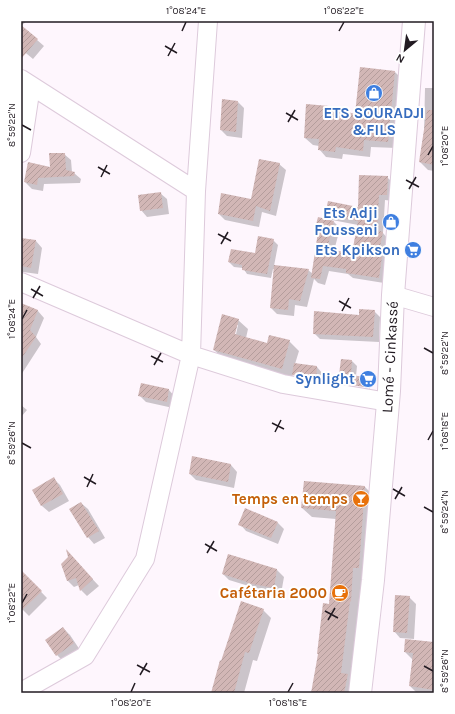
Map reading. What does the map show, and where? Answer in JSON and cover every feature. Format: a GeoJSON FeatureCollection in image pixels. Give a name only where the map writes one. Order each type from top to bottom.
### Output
{"type":"FeatureCollection","features":[{"type":"Feature","properties":{"kind":"highway","name":"Lomé - Cinkassé"},"geometry":{"type":"LineString","coordinates":[[360,693],[373,580],[388,402],[393,295],[414,21]]}},
{"type":"Feature","properties":{"kind":"street"},"geometry":{"type":"LineString","coordinates":[[24,685],[85,656],[145,559],[191,355],[196,192],[208,21]]}},
{"type":"Feature","properties":{"kind":"street"},"geometry":{"type":"LineString","coordinates":[[21,154],[26,82],[196,192]]}},
{"type":"Feature","properties":{"kind":"street"},"geometry":{"type":"LineString","coordinates":[[21,282],[191,355],[283,384],[388,402]]}},
{"type":"Feature","properties":{"kind":"street"},"geometry":{"type":"LineString","coordinates":[[393,295],[434,307]]}},
{"type":"Feature","properties":{"kind":"building"},"geometry":{"type":"Polygon","coordinates":[[[21,25],[38,39],[21,59],[21,25]]]}},
{"type":"Feature","properties":{"kind":"building"},"geometry":{"type":"Polygon","coordinates":[[[360,67],[395,71],[388,142],[364,140],[363,151],[336,147],[335,152],[318,150],[319,139],[304,138],[306,104],[329,106],[355,114],[360,67]]]}},
{"type":"Feature","properties":{"kind":"building"},"geometry":{"type":"Polygon","coordinates":[[[222,99],[238,101],[236,132],[220,130],[222,99]]]}},
{"type":"Feature","properties":{"kind":"building"},"geometry":{"type":"Polygon","coordinates":[[[427,110],[434,110],[434,165],[419,162],[427,110]]]}},
{"type":"Feature","properties":{"kind":"building"},"geometry":{"type":"Polygon","coordinates":[[[49,153],[65,153],[66,170],[75,172],[74,176],[38,178],[37,185],[24,182],[28,162],[50,167],[49,153]]]}},
{"type":"Feature","properties":{"kind":"building"},"geometry":{"type":"Polygon","coordinates":[[[259,159],[280,163],[270,211],[256,206],[253,221],[218,214],[221,193],[251,199],[259,159]]]}},
{"type":"Feature","properties":{"kind":"building"},"geometry":{"type":"Polygon","coordinates":[[[359,175],[388,176],[387,195],[379,195],[377,230],[383,232],[378,256],[382,257],[379,278],[346,273],[346,269],[323,266],[320,279],[311,278],[318,232],[314,232],[318,217],[334,221],[327,249],[352,253],[358,221],[325,214],[328,201],[358,207],[359,175]]]}},
{"type":"Feature","properties":{"kind":"building"},"geometry":{"type":"Polygon","coordinates":[[[161,192],[163,208],[140,211],[138,195],[161,192]]]}},
{"type":"Feature","properties":{"kind":"building"},"geometry":{"type":"Polygon","coordinates":[[[258,236],[274,239],[267,274],[242,270],[242,265],[228,262],[231,249],[255,253],[258,236]]]}},
{"type":"Feature","properties":{"kind":"building"},"geometry":{"type":"Polygon","coordinates":[[[21,238],[36,240],[31,268],[21,266],[21,238]]]}},
{"type":"Feature","properties":{"kind":"building"},"geometry":{"type":"Polygon","coordinates":[[[274,265],[309,269],[300,301],[289,299],[288,310],[270,308],[274,265]]]}},
{"type":"Feature","properties":{"kind":"building"},"geometry":{"type":"Polygon","coordinates":[[[21,303],[38,310],[30,330],[36,337],[21,359],[21,303]]]}},
{"type":"Feature","properties":{"kind":"building"},"geometry":{"type":"Polygon","coordinates":[[[359,309],[375,310],[373,337],[313,334],[314,311],[359,315],[359,309]]]}},
{"type":"Feature","properties":{"kind":"building"},"geometry":{"type":"Polygon","coordinates":[[[222,314],[239,319],[235,334],[267,343],[269,335],[290,340],[282,369],[213,350],[222,314]]]}},
{"type":"Feature","properties":{"kind":"building"},"geometry":{"type":"Polygon","coordinates":[[[341,359],[352,360],[351,375],[365,377],[364,387],[338,383],[341,359]]]}},
{"type":"Feature","properties":{"kind":"building"},"geometry":{"type":"Polygon","coordinates":[[[294,363],[317,366],[316,379],[292,375],[294,363]]]}},
{"type":"Feature","properties":{"kind":"building"},"geometry":{"type":"Polygon","coordinates":[[[141,383],[169,389],[167,402],[138,396],[141,383]]]}},
{"type":"Feature","properties":{"kind":"building"},"geometry":{"type":"Polygon","coordinates":[[[192,456],[231,464],[228,482],[189,474],[192,456]]]}},
{"type":"Feature","properties":{"kind":"building"},"geometry":{"type":"Polygon","coordinates":[[[54,477],[63,494],[41,506],[32,490],[54,477]]]}},
{"type":"Feature","properties":{"kind":"building"},"geometry":{"type":"Polygon","coordinates":[[[304,481],[365,486],[359,568],[353,568],[351,602],[350,601],[341,673],[348,674],[344,693],[311,693],[318,654],[323,603],[329,604],[336,511],[301,508],[304,481]]]}},
{"type":"Feature","properties":{"kind":"building"},"geometry":{"type":"Polygon","coordinates":[[[81,502],[99,531],[87,538],[69,509],[81,502]]]}},
{"type":"Feature","properties":{"kind":"building"},"geometry":{"type":"Polygon","coordinates":[[[245,508],[278,522],[271,538],[238,525],[245,508]]]}},
{"type":"Feature","properties":{"kind":"building"},"geometry":{"type":"Polygon","coordinates":[[[66,549],[93,579],[80,591],[76,578],[67,581],[61,564],[68,557],[66,549]]]}},
{"type":"Feature","properties":{"kind":"building"},"geometry":{"type":"Polygon","coordinates":[[[228,554],[277,569],[274,588],[247,583],[222,574],[228,554]]]}},
{"type":"Feature","properties":{"kind":"building"},"geometry":{"type":"Polygon","coordinates":[[[21,570],[42,591],[21,611],[21,570]]]}},
{"type":"Feature","properties":{"kind":"building"},"geometry":{"type":"Polygon","coordinates":[[[395,595],[410,596],[407,633],[393,632],[395,595]]]}},
{"type":"Feature","properties":{"kind":"building"},"geometry":{"type":"Polygon","coordinates":[[[241,601],[264,609],[249,653],[245,652],[234,693],[211,693],[220,660],[221,661],[241,601]]]}},
{"type":"Feature","properties":{"kind":"building"},"geometry":{"type":"Polygon","coordinates":[[[63,627],[74,643],[56,656],[45,640],[63,627]]]}},
{"type":"Feature","properties":{"kind":"building"},"geometry":{"type":"Polygon","coordinates":[[[405,639],[434,642],[434,690],[409,686],[413,653],[404,652],[405,639]]]}},
{"type":"Feature","properties":{"kind":"place","name":"ETS SOURADJI &FILS"},"geometry":{"type":"Point","coordinates":[374,93]}},
{"type":"Feature","properties":{"kind":"place","name":"Ets Adji Fousseni"},"geometry":{"type":"Point","coordinates":[391,222]}},
{"type":"Feature","properties":{"kind":"place","name":"Ets Kpikson"},"geometry":{"type":"Point","coordinates":[413,250]}},
{"type":"Feature","properties":{"kind":"place","name":"Synlight"},"geometry":{"type":"Point","coordinates":[368,379]}},
{"type":"Feature","properties":{"kind":"place","name":"Temps en temps"},"geometry":{"type":"Point","coordinates":[361,499]}},
{"type":"Feature","properties":{"kind":"place","name":"Cafétaria 2000"},"geometry":{"type":"Point","coordinates":[340,593]}}]}
